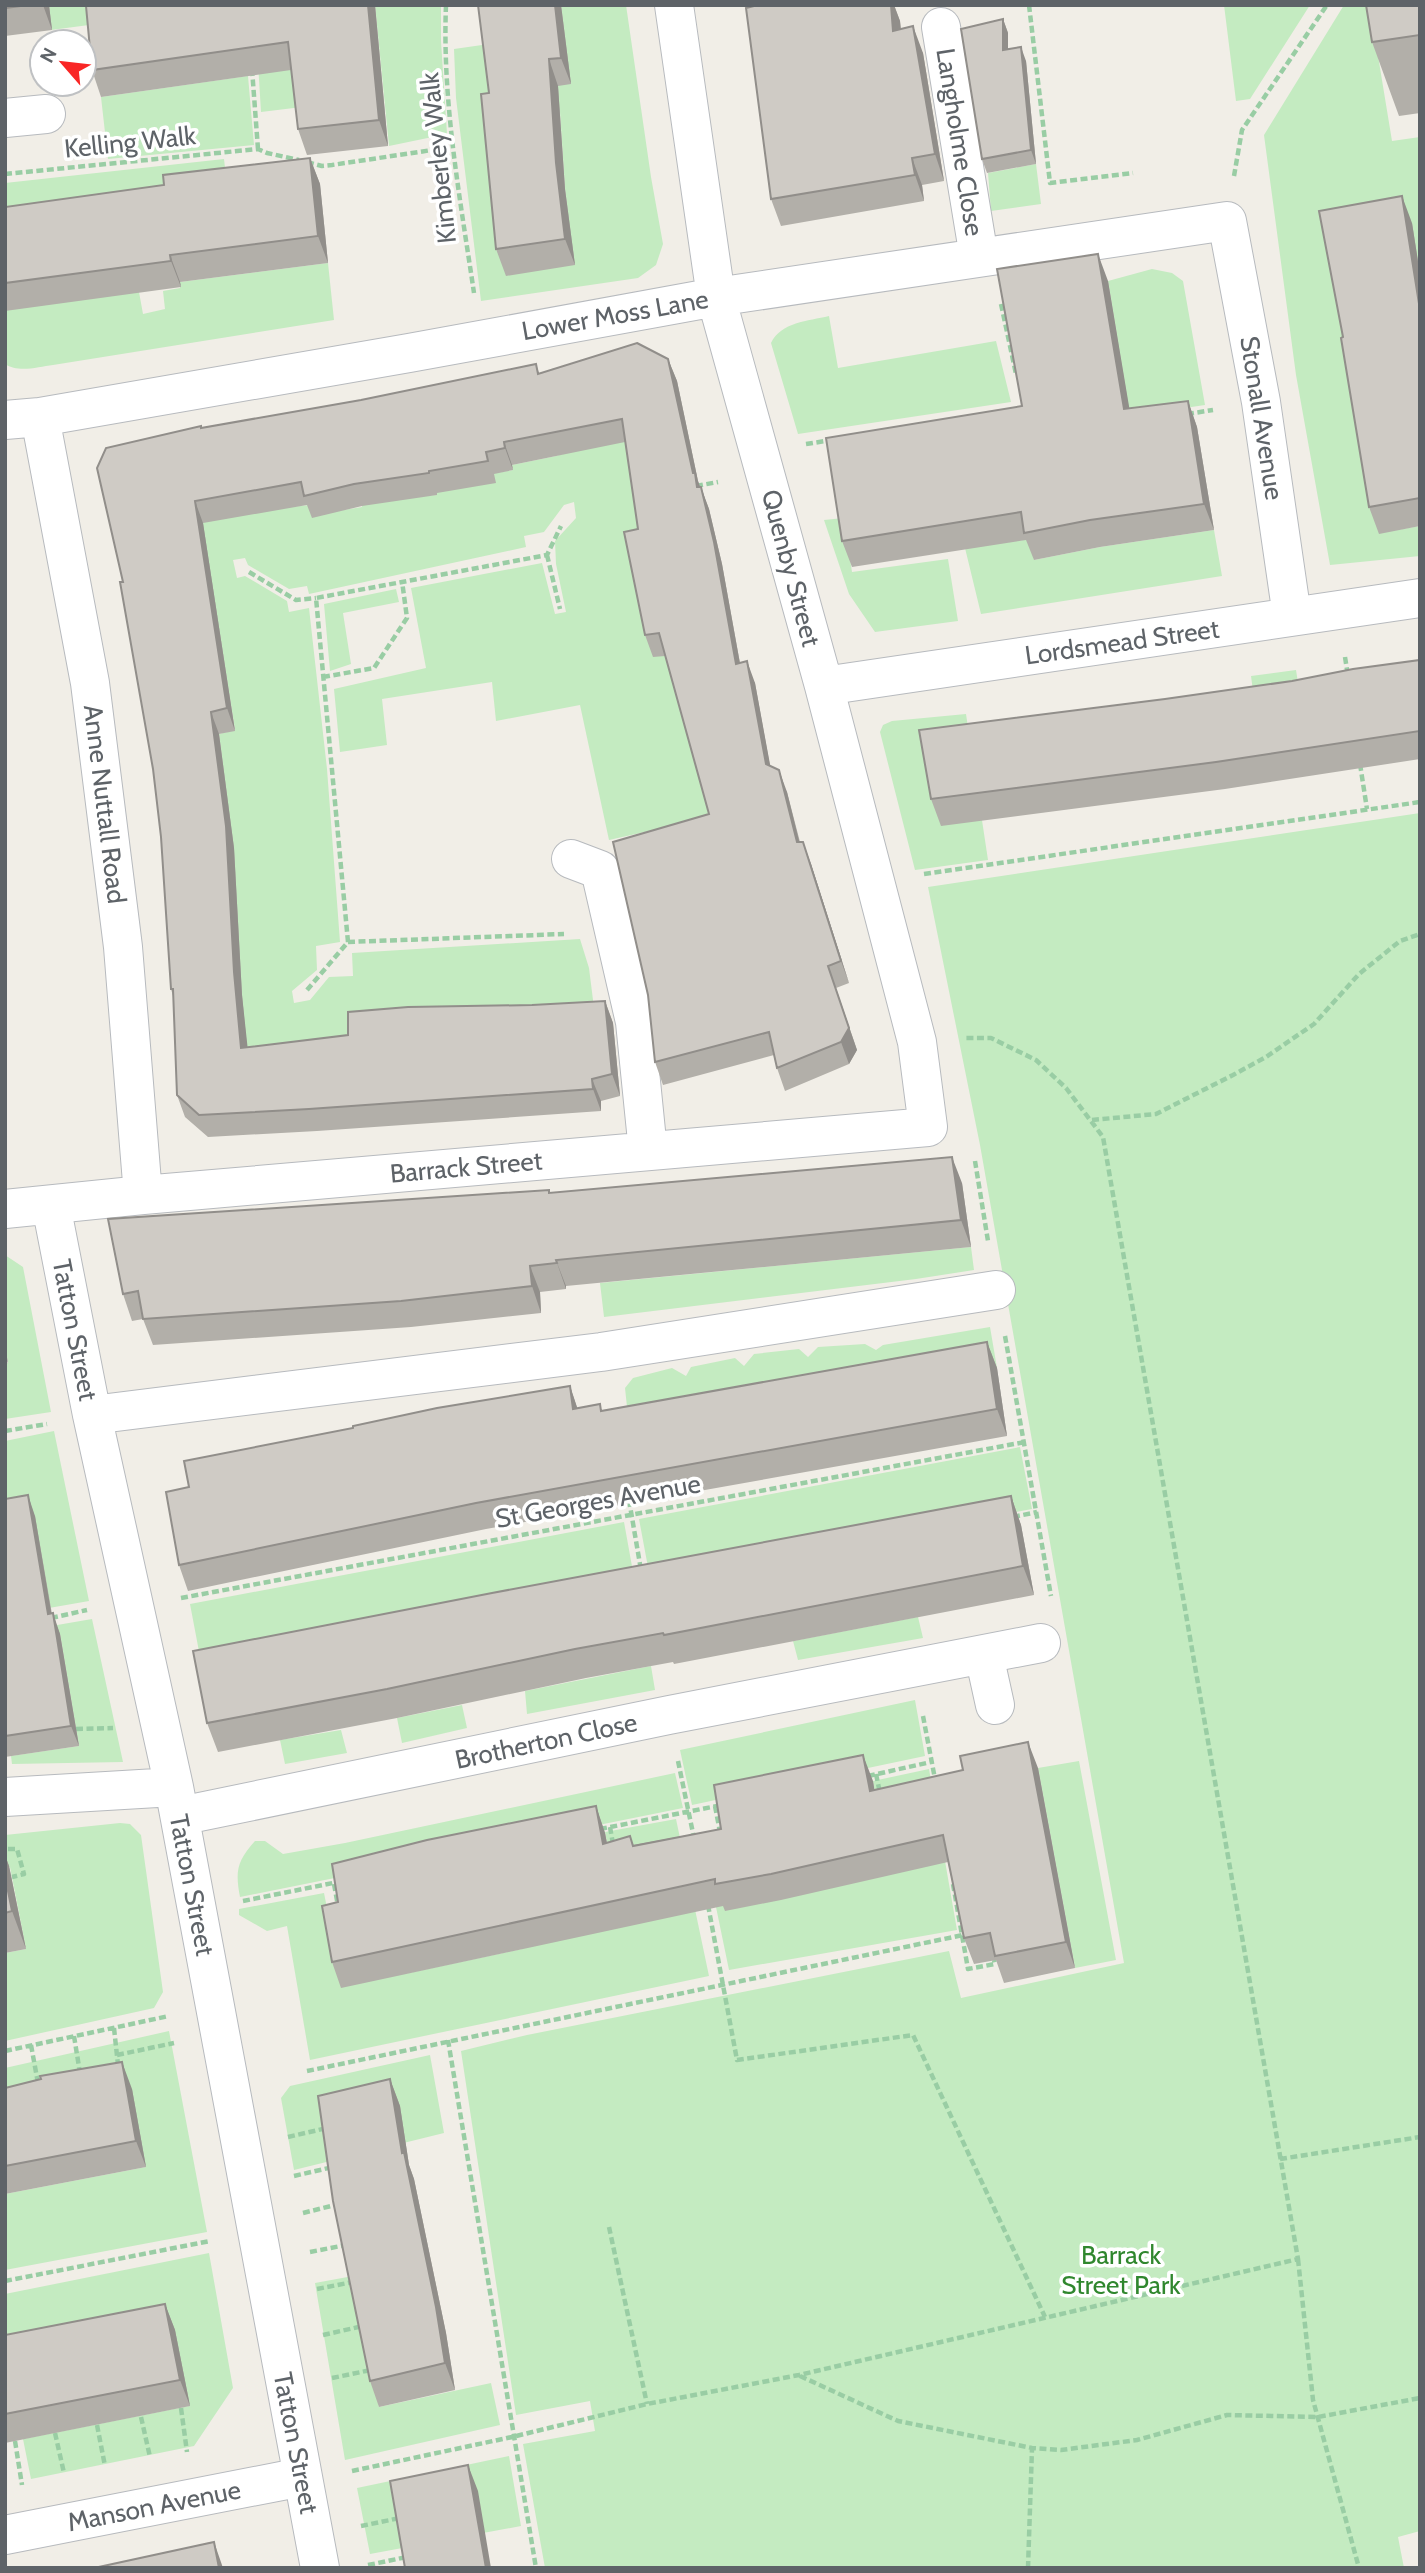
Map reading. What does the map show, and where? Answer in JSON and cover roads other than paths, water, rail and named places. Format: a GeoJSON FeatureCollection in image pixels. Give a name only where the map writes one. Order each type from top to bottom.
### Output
{"type":"FeatureCollection","features":[{"type":"Feature","properties":{"kind":"street","name":"Quenby Street"},"geometry":{"type":"LineString","coordinates":[[674,5],[716,297],[824,686],[917,1042],[928,1127]]}},
{"type":"Feature","properties":{"kind":"street","name":"Langholme Close"},"geometry":{"type":"LineString","coordinates":[[941,27],[979,257]]}},
{"type":"Feature","properties":{"kind":"street"},"geometry":{"type":"LineString","coordinates":[[5,118],[46,114]]}},
{"type":"Feature","properties":{"kind":"street","name":"Lower Moss Lane"},"geometry":{"type":"LineString","coordinates":[[23,419],[716,297],[1227,221]]}},
{"type":"Feature","properties":{"kind":"street","name":"Stonall Avenue"},"geometry":{"type":"LineString","coordinates":[[1227,221],[1261,402],[1293,616]]}},
{"type":"Feature","properties":{"kind":"street","name":"Anne Nuttall Road"},"geometry":{"type":"LineString","coordinates":[[23,419],[91,696],[123,947],[142,1195]]}},
{"type":"Feature","properties":{"kind":"street","name":"Lordsmead Street"},"geometry":{"type":"LineString","coordinates":[[824,686],[1420,598]]}},
{"type":"Feature","properties":{"kind":"street"},"geometry":{"type":"LineString","coordinates":[[570,859],[600,870],[635,1023],[648,1151]]}},
{"type":"Feature","properties":{"kind":"street","name":"Barrack Street"},"geometry":{"type":"LineString","coordinates":[[5,1209],[928,1127]]}},
{"type":"Feature","properties":{"kind":"street","name":"Tatton Street"},"geometry":{"type":"LineString","coordinates":[[51,1205],[92,1415],[177,1801],[320,2568]]}},
{"type":"Feature","properties":{"kind":"street"},"geometry":{"type":"LineString","coordinates":[[92,1415],[601,1352],[996,1290]]}},
{"type":"Feature","properties":{"kind":"street","name":"Brotherton Close"},"geometry":{"type":"LineString","coordinates":[[5,1797],[177,1801],[669,1715],[1041,1643]]}},
{"type":"Feature","properties":{"kind":"street"},"geometry":{"type":"LineString","coordinates":[[984,1655],[995,1705]]}},
{"type":"Feature","properties":{"kind":"street","name":"Manson Avenue"},"geometry":{"type":"LineString","coordinates":[[5,2535],[302,2477]]}},
{"type":"Feature","properties":{"kind":"park label","name":"Barrack Street Park"},"geometry":{"type":"Point","coordinates":[1121,2270]}}]}
